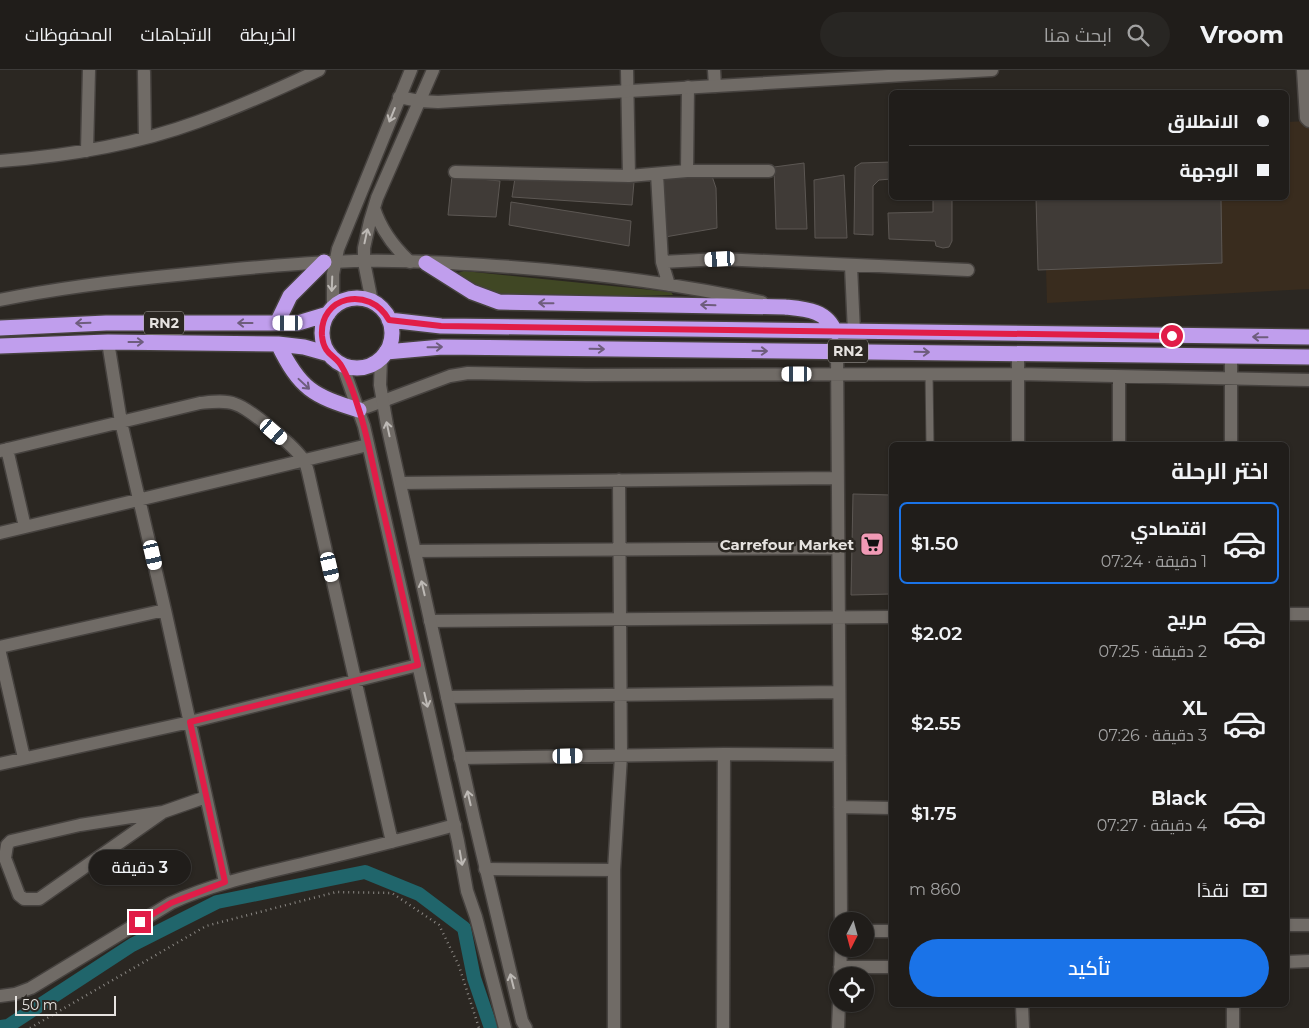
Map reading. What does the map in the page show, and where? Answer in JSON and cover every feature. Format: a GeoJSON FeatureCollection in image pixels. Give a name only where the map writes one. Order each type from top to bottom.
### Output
{"type":"FeatureCollection","features":[{"type":"Feature","properties":{"kind":"highway"},"geometry":{"type":"LineString","coordinates":[[277,323],[285,304],[293,292],[330,262]]}},
{"type":"Feature","properties":{"kind":"highway"},"geometry":{"type":"LineString","coordinates":[[426,263],[459,285],[499,302],[785,307],[822,314],[835,332]]}},
{"type":"Feature","properties":{"kind":"highway","name":"RN2"},"geometry":{"type":"LineString","coordinates":[[0,328],[106,323],[277,323],[308,321],[330,311],[347,299],[356,298],[372,302]]}},
{"type":"Feature","properties":{"kind":"highway"},"geometry":{"type":"LineString","coordinates":[[372,302],[379,306],[389,320],[392,336],[384,355]]}},
{"type":"Feature","properties":{"kind":"highway"},"geometry":{"type":"LineString","coordinates":[[329,354],[324,346],[322,330],[330,311]]}},
{"type":"Feature","properties":{"kind":"highway","name":"RN2"},"geometry":{"type":"LineString","coordinates":[[389,320],[441,326],[1309,337]]}},
{"type":"Feature","properties":{"kind":"highway","name":"RN2"},"geometry":{"type":"LineString","coordinates":[[0,346],[108,342],[278,344],[304,347],[329,354],[342,364],[358,368],[374,363],[384,355],[442,347],[1309,357]]}},
{"type":"Feature","properties":{"kind":"highway"},"geometry":{"type":"LineString","coordinates":[[278,344],[292,371],[306,386],[323,398],[359,410]]}},
{"type":"Feature","properties":{"kind":"street"},"geometry":{"type":"LineString","coordinates":[[88,151],[89,70]]}},
{"type":"Feature","properties":{"kind":"street"},"geometry":{"type":"LineString","coordinates":[[0,161],[88,151],[146,138],[235,108],[319,70]]}},
{"type":"Feature","properties":{"kind":"street"},"geometry":{"type":"LineString","coordinates":[[330,311],[332,286],[330,262],[411,70]]}},
{"type":"Feature","properties":{"kind":"street"},"geometry":{"type":"LineString","coordinates":[[372,302],[364,262],[364,248],[374,208],[432,70]]}},
{"type":"Feature","properties":{"kind":"street"},"geometry":{"type":"LineString","coordinates":[[627,70],[626,91],[630,176]]}},
{"type":"Feature","properties":{"kind":"street"},"geometry":{"type":"LineString","coordinates":[[714,70],[716,86]]}},
{"type":"Feature","properties":{"kind":"street"},"geometry":{"type":"LineString","coordinates":[[399,97],[438,102],[716,86],[817,75],[992,70]]}},
{"type":"Feature","properties":{"kind":"street"},"geometry":{"type":"LineString","coordinates":[[1303,70],[1306,118],[1309,121]]}},
{"type":"Feature","properties":{"kind":"street"},"geometry":{"type":"LineString","coordinates":[[144,72],[146,138]]}},
{"type":"Feature","properties":{"kind":"street"},"geometry":{"type":"LineString","coordinates":[[687,171],[688,87]]}},
{"type":"Feature","properties":{"kind":"street"},"geometry":{"type":"LineString","coordinates":[[455,172],[630,176],[687,171],[769,171]]}},
{"type":"Feature","properties":{"kind":"street"},"geometry":{"type":"LineString","coordinates":[[657,174],[662,262],[669,285]]}},
{"type":"Feature","properties":{"kind":"street"},"geometry":{"type":"LineString","coordinates":[[374,208],[384,232],[410,262]]}},
{"type":"Feature","properties":{"kind":"street"},"geometry":{"type":"LineString","coordinates":[[662,262],[720,259],[968,270]]}},
{"type":"Feature","properties":{"kind":"street"},"geometry":{"type":"LineString","coordinates":[[0,300],[35,292],[118,281],[330,262],[410,262],[566,272],[669,285],[785,307]]}},
{"type":"Feature","properties":{"kind":"street"},"geometry":{"type":"LineString","coordinates":[[851,266],[854,332]]}},
{"type":"Feature","properties":{"kind":"street"},"geometry":{"type":"LineString","coordinates":[[108,342],[121,422],[166,610],[225,882]]}},
{"type":"Feature","properties":{"kind":"street"},"geometry":{"type":"LineString","coordinates":[[837,351],[841,912]]}},
{"type":"Feature","properties":{"kind":"street"},"geometry":{"type":"LineString","coordinates":[[1018,353],[1018,442]]}},
{"type":"Feature","properties":{"kind":"street"},"geometry":{"type":"LineString","coordinates":[[384,355],[382,401],[485,869],[522,1021],[526,1028]]}},
{"type":"Feature","properties":{"kind":"street"},"geometry":{"type":"LineString","coordinates":[[1231,355],[1231,442]]}},
{"type":"Feature","properties":{"kind":"street"},"geometry":{"type":"LineString","coordinates":[[342,364],[359,410],[368,445],[455,825],[468,891],[506,1028]]}},
{"type":"Feature","properties":{"kind":"street"},"geometry":{"type":"LineString","coordinates":[[359,410],[450,376],[468,373],[586,375],[1019,374],[1309,380]]}},
{"type":"Feature","properties":{"kind":"street"},"geometry":{"type":"LineString","coordinates":[[1119,377],[1119,442]]}},
{"type":"Feature","properties":{"kind":"street"},"geometry":{"type":"LineString","coordinates":[[25,527],[4,450],[200,403],[236,404],[250,412],[298,453],[305,461],[392,842]]}},
{"type":"Feature","properties":{"kind":"street"},"geometry":{"type":"LineString","coordinates":[[0,533],[368,445]]}},
{"type":"Feature","properties":{"kind":"street"},"geometry":{"type":"LineString","coordinates":[[400,483],[838,478]]}},
{"type":"Feature","properties":{"kind":"street"},"geometry":{"type":"LineString","coordinates":[[614,1028],[614,870],[621,756],[619,480]]}},
{"type":"Feature","properties":{"kind":"street"},"geometry":{"type":"LineString","coordinates":[[414,551],[838,548]]}},
{"type":"Feature","properties":{"kind":"street"},"geometry":{"type":"LineString","coordinates":[[0,647],[166,610]]}},
{"type":"Feature","properties":{"kind":"street"},"geometry":{"type":"LineString","coordinates":[[1289,614],[1309,614]]}},
{"type":"Feature","properties":{"kind":"street"},"geometry":{"type":"LineString","coordinates":[[430,621],[889,617]]}},
{"type":"Feature","properties":{"kind":"street"},"geometry":{"type":"LineString","coordinates":[[0,653],[24,758]]}},
{"type":"Feature","properties":{"kind":"street"},"geometry":{"type":"LineString","coordinates":[[0,764],[190,722],[418,665]]}},
{"type":"Feature","properties":{"kind":"street"},"geometry":{"type":"LineString","coordinates":[[447,697],[839,692]]}},
{"type":"Feature","properties":{"kind":"street"},"geometry":{"type":"LineString","coordinates":[[460,758],[724,754],[840,755]]}},
{"type":"Feature","properties":{"kind":"street"},"geometry":{"type":"LineString","coordinates":[[724,754],[724,1028]]}},
{"type":"Feature","properties":{"kind":"street"},"geometry":{"type":"LineString","coordinates":[[163,812],[39,899],[24,899],[19,895],[5,858],[7,845],[11,841],[80,825],[163,812],[206,797]]}},
{"type":"Feature","properties":{"kind":"street"},"geometry":{"type":"LineString","coordinates":[[840,807],[889,808]]}},
{"type":"Feature","properties":{"kind":"street"},"geometry":{"type":"LineString","coordinates":[[0,996],[14,994],[31,988],[171,903],[225,882],[455,825]]}},
{"type":"Feature","properties":{"kind":"street"},"geometry":{"type":"LineString","coordinates":[[485,869],[614,870]]}},
{"type":"Feature","properties":{"kind":"street"},"geometry":{"type":"LineString","coordinates":[[1289,925],[1309,925]]}},
{"type":"Feature","properties":{"kind":"street"},"geometry":{"type":"LineString","coordinates":[[874,931],[889,931]]}},
{"type":"Feature","properties":{"kind":"street"},"geometry":{"type":"LineString","coordinates":[[1289,962],[1309,961]]}},
{"type":"Feature","properties":{"kind":"street"},"geometry":{"type":"LineString","coordinates":[[874,968],[889,967]]}},
{"type":"Feature","properties":{"kind":"street"},"geometry":{"type":"LineString","coordinates":[[1022,1007],[1022,1028]]}},
{"type":"Feature","properties":{"kind":"street"},"geometry":{"type":"LineString","coordinates":[[1233,1007],[1233,1028]]}},
{"type":"Feature","properties":{"kind":"street"},"geometry":{"type":"LineString","coordinates":[[838,1028],[839,1012]]}},
{"type":"Feature","properties":{"kind":"lane"},"geometry":{"type":"LineString","coordinates":[[929,374],[930,442]]}},
{"type":"Feature","properties":{"kind":"path"},"geometry":{"type":"LineString","coordinates":[[30,1028],[206,926],[336,892],[392,893],[439,925],[459,966],[479,1028]]}},
{"type":"Feature","properties":{"kind":"shaded area"},"geometry":{"type":"Polygon","coordinates":[[[1309,121],[1309,289],[1047,303],[1044,200],[1289,200],[1289,122],[1309,121]]]}},
{"type":"Feature","properties":{"kind":"green space"},"geometry":{"type":"Polygon","coordinates":[[[464,271],[671,292],[673,295],[581,297],[496,295],[458,278],[458,273],[464,271]]]}},
{"type":"Feature","properties":{"kind":"building"},"geometry":{"type":"Polygon","coordinates":[[[889,162],[889,179],[879,180],[873,186],[873,235],[854,234],[855,167],[861,163],[889,162]]]}},
{"type":"Feature","properties":{"kind":"building"},"geometry":{"type":"Polygon","coordinates":[[[804,163],[807,229],[776,229],[774,167],[804,163]]]}},
{"type":"Feature","properties":{"kind":"building"},"geometry":{"type":"Polygon","coordinates":[[[844,175],[847,238],[815,238],[814,180],[844,175]]]}},
{"type":"Feature","properties":{"kind":"building"},"geometry":{"type":"Polygon","coordinates":[[[452,176],[500,181],[496,217],[448,215],[452,176]]]}},
{"type":"Feature","properties":{"kind":"building"},"geometry":{"type":"Polygon","coordinates":[[[712,176],[716,188],[717,228],[665,237],[663,179],[712,176]]]}},
{"type":"Feature","properties":{"kind":"building"},"geometry":{"type":"Polygon","coordinates":[[[515,178],[634,182],[632,205],[512,197],[515,178]]]}},
{"type":"Feature","properties":{"kind":"building"},"geometry":{"type":"Polygon","coordinates":[[[933,200],[952,200],[952,241],[949,247],[936,246],[935,241],[889,239],[888,213],[933,212],[933,200]]]}},
{"type":"Feature","properties":{"kind":"building"},"geometry":{"type":"Polygon","coordinates":[[[1036,200],[1221,200],[1222,263],[1038,270],[1036,200]]]}},
{"type":"Feature","properties":{"kind":"building"},"geometry":{"type":"Polygon","coordinates":[[[511,202],[631,221],[629,246],[509,225],[511,202]]]}},
{"type":"Feature","properties":{"kind":"building","name":"Carrefour Market"},"geometry":{"type":"Polygon","coordinates":[[[853,494],[889,495],[889,594],[851,595],[853,494]]]}},
{"type":"Feature","properties":{"kind":"waterway"},"geometry":{"type":"LineString","coordinates":[[0,1027],[8,1026],[132,945],[217,902],[365,872],[419,894],[464,928],[474,978],[491,1028]]}},
{"type":"Feature","properties":{"kind":"place","name":"Carrefour Market"},"geometry":{"type":"Point","coordinates":[872,544]}},
{"type":"Feature","properties":{"kind":"route"},"geometry":{"type":"LineString","coordinates":[[140,922],[171,903],[195,892],[225,882],[190,722],[418,665],[364,426],[342,364],[334,360],[329,354],[322,338],[324,322],[328,314],[340,302],[347,299],[364,299],[379,306],[389,320],[441,326],[1172,336]]}}]}
